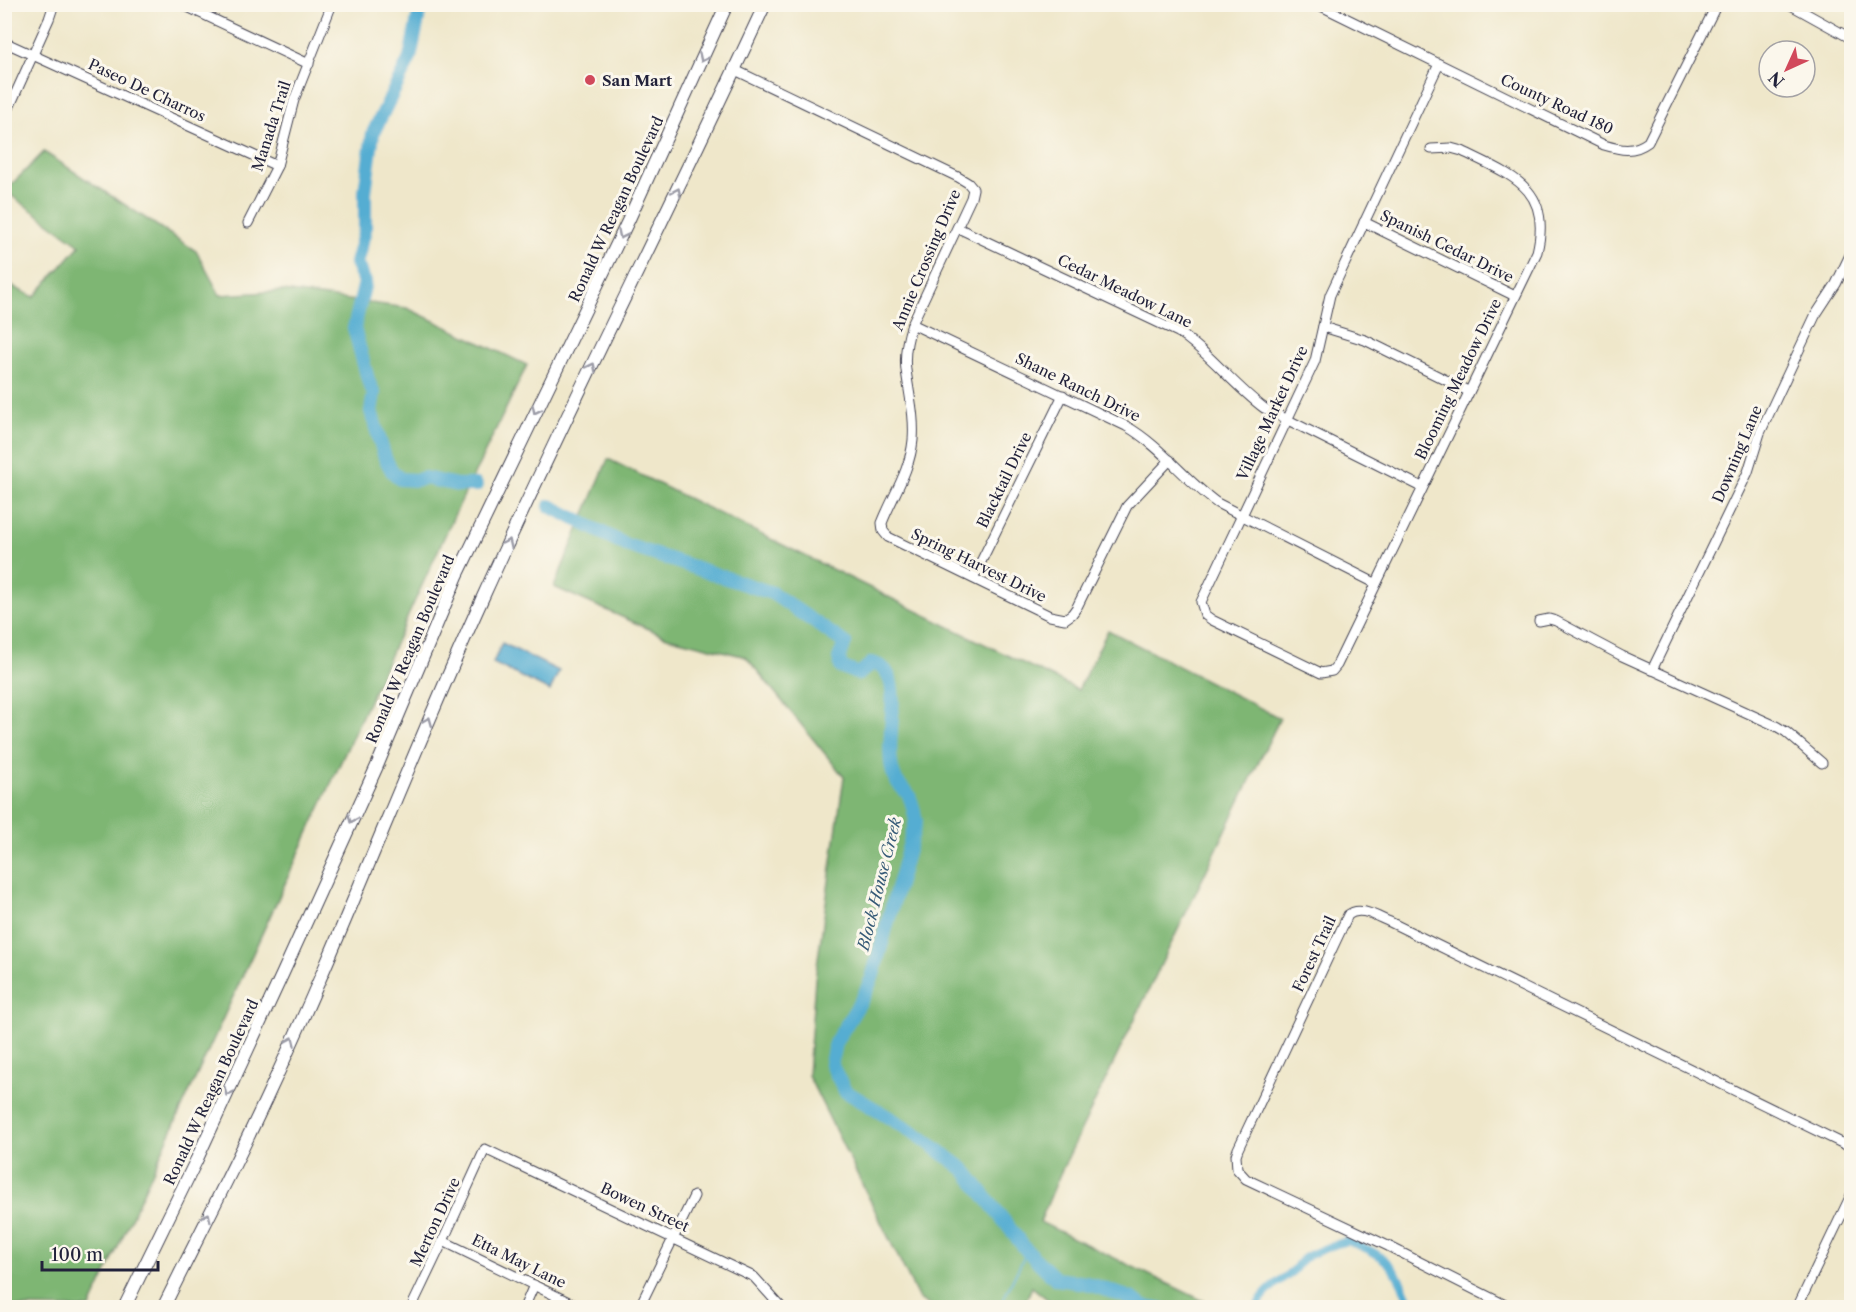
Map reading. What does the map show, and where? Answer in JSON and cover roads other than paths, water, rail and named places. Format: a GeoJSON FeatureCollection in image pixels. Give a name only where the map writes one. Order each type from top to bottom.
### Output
{"type":"FeatureCollection","features":[{"type":"Feature","properties":{"kind":"main road","name":"Ronald W Reagan Boulevard"},"geometry":{"type":"LineString","coordinates":[[124,1308],[196,1161],[287,964],[467,556],[633,211],[727,4]]}},
{"type":"Feature","properties":{"kind":"main road"},"geometry":{"type":"LineString","coordinates":[[163,1308],[265,1101],[356,894],[437,699],[523,509],[765,4]]}},
{"type":"Feature","properties":{"kind":"street"},"geometry":{"type":"LineString","coordinates":[[9,108],[54,4]]}},
{"type":"Feature","properties":{"kind":"street"},"geometry":{"type":"LineString","coordinates":[[181,4],[309,64]]}},
{"type":"Feature","properties":{"kind":"street","name":"Manada Trail"},"geometry":{"type":"LineString","coordinates":[[248,222],[277,166],[294,100],[332,4]]}},
{"type":"Feature","properties":{"kind":"street","name":"County Road 180"},"geometry":{"type":"LineString","coordinates":[[1317,4],[1604,145],[1621,150],[1632,150],[1648,142],[1717,4]]}},
{"type":"Feature","properties":{"kind":"street"},"geometry":{"type":"LineString","coordinates":[[1789,4],[1851,39]]}},
{"type":"Feature","properties":{"kind":"street","name":"Paseo De Charros"},"geometry":{"type":"LineString","coordinates":[[4,42],[277,166]]}},
{"type":"Feature","properties":{"kind":"street","name":"Village Market Drive"},"geometry":{"type":"LineString","coordinates":[[1328,673],[1312,670],[1212,620],[1201,609],[1201,602],[1315,361],[1330,295],[1439,64]]}},
{"type":"Feature","properties":{"kind":"street","name":"Annie Crossing Drive"},"geometry":{"type":"LineString","coordinates":[[735,70],[968,183],[973,189],[958,228],[912,324],[905,354],[914,419],[911,458],[882,523],[883,531]]}},
{"type":"Feature","properties":{"kind":"street","name":"Blooming Meadow Drive"},"geometry":{"type":"LineString","coordinates":[[1328,673],[1337,665],[1537,252],[1540,240],[1541,224],[1537,207],[1532,194],[1522,183],[1462,151],[1451,148],[1431,149]]}},
{"type":"Feature","properties":{"kind":"street","name":"Spanish Cedar Drive"},"geometry":{"type":"LineString","coordinates":[[1364,222],[1515,296]]}},
{"type":"Feature","properties":{"kind":"street","name":"Cedar Meadow Lane"},"geometry":{"type":"LineString","coordinates":[[958,228],[1178,332],[1208,356],[1248,396],[1264,408],[1422,487]]}},
{"type":"Feature","properties":{"kind":"street","name":"Downing Lane"},"geometry":{"type":"LineString","coordinates":[[1652,670],[1748,472],[1760,433],[1810,327],[1836,284],[1851,251]]}},
{"type":"Feature","properties":{"kind":"street","name":"Shane Ranch Drive"},"geometry":{"type":"LineString","coordinates":[[912,324],[1142,435],[1205,495],[1375,583]]}},
{"type":"Feature","properties":{"kind":"street"},"geometry":{"type":"LineString","coordinates":[[1323,327],[1365,340],[1468,391]]}},
{"type":"Feature","properties":{"kind":"street","name":"Blacktail Drive"},"geometry":{"type":"LineString","coordinates":[[973,578],[1063,395]]}},
{"type":"Feature","properties":{"kind":"street","name":"Spring Harvest Drive"},"geometry":{"type":"LineString","coordinates":[[883,531],[895,541],[1050,616],[1065,619],[1072,615],[1077,607],[1127,506],[1170,460]]}},
{"type":"Feature","properties":{"kind":"street"},"geometry":{"type":"LineString","coordinates":[[1539,621],[1549,619],[1556,621],[1652,670],[1776,726],[1822,763]]}},
{"type":"Feature","properties":{"kind":"street","name":"Forest Trail"},"geometry":{"type":"LineString","coordinates":[[1511,1308],[1388,1246],[1277,1195],[1246,1179],[1237,1169],[1238,1149],[1348,915],[1352,912],[1364,911],[1389,922],[1851,1148]]}},
{"type":"Feature","properties":{"kind":"street","name":"Bowen Street"},"geometry":{"type":"LineString","coordinates":[[485,1149],[754,1277],[782,1308]]}},
{"type":"Feature","properties":{"kind":"street","name":"Merton Drive"},"geometry":{"type":"LineString","coordinates":[[411,1308],[485,1149]]}},
{"type":"Feature","properties":{"kind":"street"},"geometry":{"type":"LineString","coordinates":[[1797,1308],[1851,1192]]}},
{"type":"Feature","properties":{"kind":"street"},"geometry":{"type":"LineString","coordinates":[[639,1308],[694,1196]]}},
{"type":"Feature","properties":{"kind":"street","name":"Etta May Lane"},"geometry":{"type":"LineString","coordinates":[[443,1241],[581,1308]]}},
{"type":"Feature","properties":{"kind":"street"},"geometry":{"type":"LineString","coordinates":[[524,1308],[534,1285]]}},
{"type":"Feature","properties":{"kind":"water"},"geometry":{"type":"Polygon","coordinates":[[[502,643],[559,671],[550,691],[493,663],[502,643]]]}},
{"type":"Feature","properties":{"kind":"waterway","name":"Block House Creek"},"geometry":{"type":"LineString","coordinates":[[421,4],[410,58],[373,133],[365,192],[365,230],[356,263],[365,282],[354,328],[369,383],[374,393],[371,411],[385,458],[392,471],[400,479],[425,478],[457,485],[476,485]]}},
{"type":"Feature","properties":{"kind":"waterway","name":"Block House Creek"},"geometry":{"type":"LineString","coordinates":[[550,506],[626,545],[772,593],[845,643],[839,658],[841,667],[859,674],[872,663],[881,666],[886,671],[891,683],[892,694],[891,764],[895,779],[910,797],[916,821],[872,978],[835,1043],[831,1064],[845,1091],[918,1135],[965,1170],[1027,1251],[1056,1279],[1086,1283],[1133,1299],[1141,1308]]}},
{"type":"Feature","properties":{"kind":"waterway"},"geometry":{"type":"LineString","coordinates":[[1257,1308],[1267,1292],[1306,1257],[1347,1241],[1373,1252],[1389,1264],[1401,1282],[1412,1308]]}},
{"type":"Feature","properties":{"kind":"waterway"},"geometry":{"type":"LineString","coordinates":[[999,1308],[1027,1251]]}},
{"type":"Feature","properties":{"kind":"waterway"},"geometry":{"type":"LineString","coordinates":[[1138,1303],[1170,1308]]}},
{"type":"Feature","properties":{"kind":"place","name":"San Mart"},"geometry":{"type":"Point","coordinates":[590,80]}}]}
